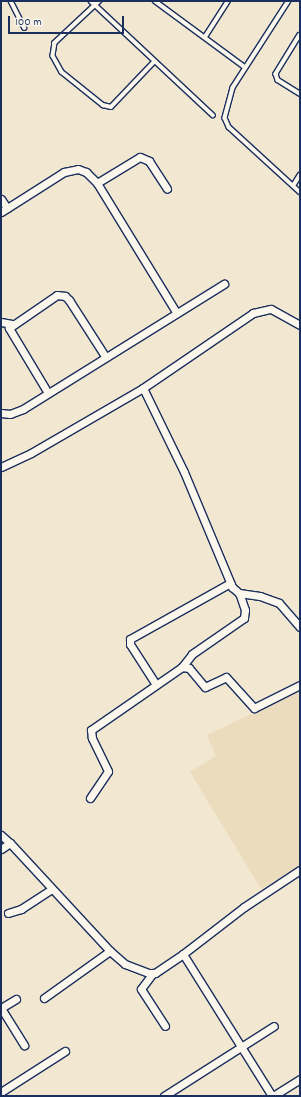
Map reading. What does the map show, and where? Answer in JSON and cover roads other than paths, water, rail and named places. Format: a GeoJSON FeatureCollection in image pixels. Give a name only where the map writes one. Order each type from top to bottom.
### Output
{"type":"FeatureCollection","features":[{"type":"Feature","properties":{"kind":"street"},"geometry":{"type":"LineString","coordinates":[[97,183],[140,157],[148,160],[167,189]]}},
{"type":"Feature","properties":{"kind":"street"},"geometry":{"type":"LineString","coordinates":[[1,199],[4,210],[72,169],[86,172],[97,183],[176,312]]}},
{"type":"Feature","properties":{"kind":"street"},"geometry":{"type":"LineString","coordinates":[[1,412],[17,413],[176,312],[224,284]]}},
{"type":"Feature","properties":{"kind":"street"},"geometry":{"type":"LineString","coordinates":[[48,393],[10,329],[12,324],[61,294],[69,300],[106,356]]}},
{"type":"Feature","properties":{"kind":"street"},"geometry":{"type":"LineString","coordinates":[[1,467],[31,454],[143,388],[259,310],[275,310],[300,325]]}},
{"type":"Feature","properties":{"kind":"street"},"geometry":{"type":"LineString","coordinates":[[1,322],[12,324]]}},
{"type":"Feature","properties":{"kind":"street"},"geometry":{"type":"LineString","coordinates":[[90,798],[108,771],[92,738],[91,730],[155,683],[182,667],[192,654],[244,618],[245,610],[240,593],[230,583],[184,472],[143,388]]}},
{"type":"Feature","properties":{"kind":"street"},"geometry":{"type":"LineString","coordinates":[[155,683],[130,644],[130,639],[230,583]]}},
{"type":"Feature","properties":{"kind":"street"},"geometry":{"type":"LineString","coordinates":[[240,593],[260,596],[278,603],[300,627]]}},
{"type":"Feature","properties":{"kind":"street"},"geometry":{"type":"LineString","coordinates":[[182,667],[189,668],[205,687],[226,677],[254,708],[300,685]]}},
{"type":"Feature","properties":{"kind":"street"},"geometry":{"type":"LineString","coordinates":[[1,835],[10,843],[50,890],[110,951],[135,969],[153,973]]}},
{"type":"Feature","properties":{"kind":"street"},"geometry":{"type":"LineString","coordinates":[[1,849],[10,843]]}},
{"type":"Feature","properties":{"kind":"street"},"geometry":{"type":"LineString","coordinates":[[165,1026],[142,989],[153,973],[183,954],[244,907],[300,870]]}},
{"type":"Feature","properties":{"kind":"street"},"geometry":{"type":"LineString","coordinates":[[8,913],[20,909],[50,890]]}},
{"type":"Feature","properties":{"kind":"street"},"geometry":{"type":"LineString","coordinates":[[44,998],[110,951]]}},
{"type":"Feature","properties":{"kind":"street"},"geometry":{"type":"LineString","coordinates":[[183,954],[272,1096],[300,1080]]}},
{"type":"Feature","properties":{"kind":"street"},"geometry":{"type":"LineString","coordinates":[[16,999],[1,1008],[24,1045]]}},
{"type":"Feature","properties":{"kind":"street"},"geometry":{"type":"LineString","coordinates":[[164,1096],[274,1026]]}},
{"type":"Feature","properties":{"kind":"street"},"geometry":{"type":"LineString","coordinates":[[1,1092],[65,1051]]}},
{"type":"Feature","properties":{"kind":"lane"},"geometry":{"type":"LineString","coordinates":[[11,1],[25,28]]}},
{"type":"Feature","properties":{"kind":"lane"},"geometry":{"type":"LineString","coordinates":[[91,1],[93,5],[213,115]]}},
{"type":"Feature","properties":{"kind":"lane"},"geometry":{"type":"LineString","coordinates":[[100,1],[93,5],[55,44],[53,56],[62,72],[103,106],[111,107],[154,62]]}},
{"type":"Feature","properties":{"kind":"lane"},"geometry":{"type":"LineString","coordinates":[[155,1],[245,67]]}},
{"type":"Feature","properties":{"kind":"lane"},"geometry":{"type":"LineString","coordinates":[[205,37],[228,1]]}},
{"type":"Feature","properties":{"kind":"lane"},"geometry":{"type":"LineString","coordinates":[[289,1],[245,67],[228,102],[226,122],[300,192]]}},
{"type":"Feature","properties":{"kind":"lane"},"geometry":{"type":"LineString","coordinates":[[300,36],[276,74],[278,80],[300,94]]}},
{"type":"Feature","properties":{"kind":"lane"},"geometry":{"type":"LineString","coordinates":[[293,186],[300,175]]}}]}
